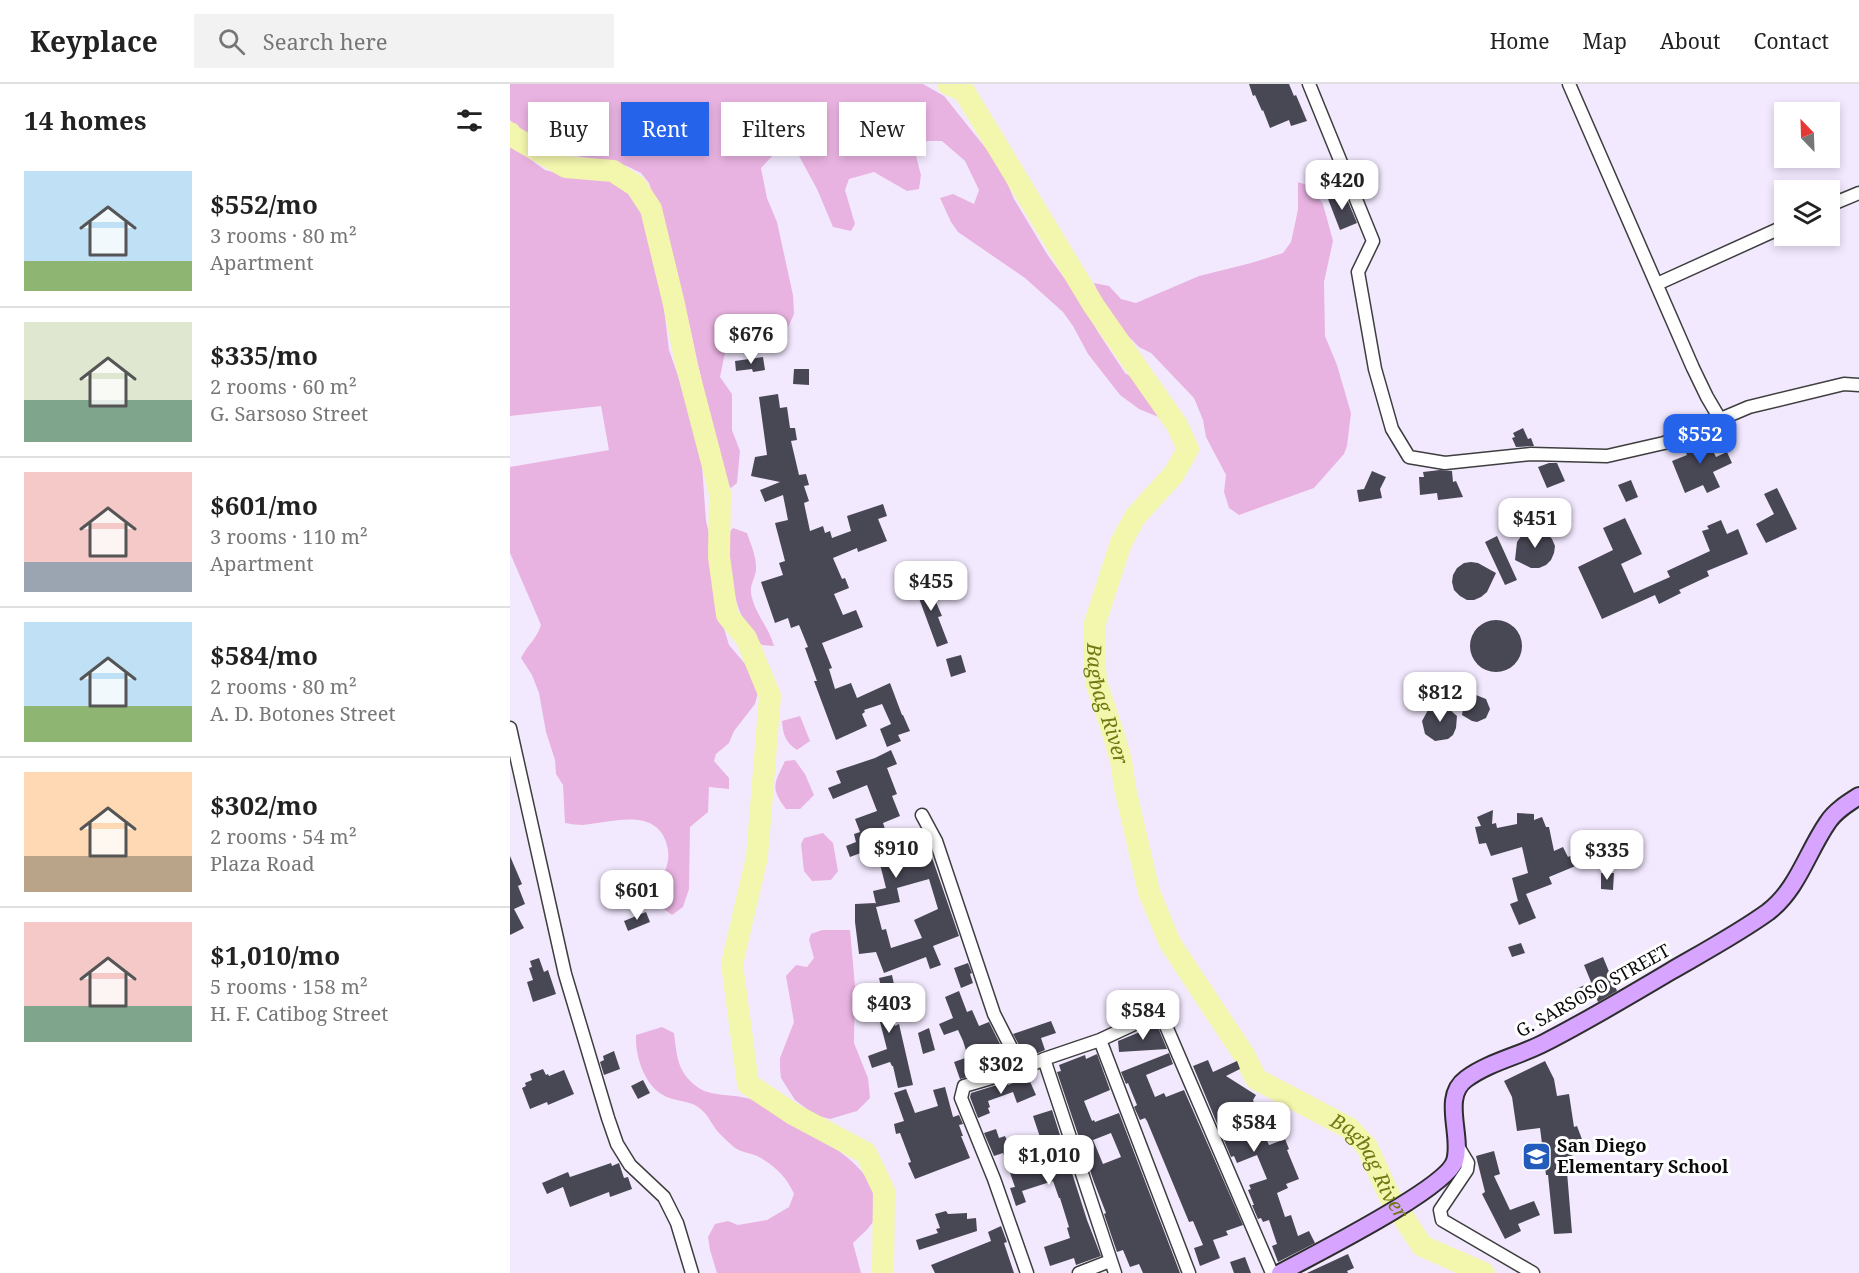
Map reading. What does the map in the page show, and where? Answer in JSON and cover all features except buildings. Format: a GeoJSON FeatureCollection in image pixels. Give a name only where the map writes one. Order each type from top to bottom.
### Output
{"type":"FeatureCollection","features":[{"type":"Feature","properties":{"kind":"street"},"geometry":{"type":"LineString","coordinates":[[1310,84],[1373,241],[1358,272],[1375,369],[1392,429],[1408,457],[1445,463],[1531,454],[1607,456],[1664,443],[1760,405],[1845,384],[1859,385]]}},
{"type":"Feature","properties":{"kind":"street"},"geometry":{"type":"LineString","coordinates":[[1569,84],[1693,368],[1720,419]]}},
{"type":"Feature","properties":{"kind":"street"},"geometry":{"type":"LineString","coordinates":[[1840,201],[1859,193]]}},
{"type":"Feature","properties":{"kind":"street"},"geometry":{"type":"LineString","coordinates":[[1657,284],[1774,231]]}},
{"type":"Feature","properties":{"kind":"street"},"geometry":{"type":"LineString","coordinates":[[510,728],[566,974],[608,1118],[617,1144],[630,1166],[664,1197],[677,1223],[692,1273]]}},
{"type":"Feature","properties":{"kind":"street","name":"G. SARSOSO STREET"},"geometry":{"type":"LineString","coordinates":[[1280,1273],[1384,1216],[1446,1176],[1455,1161],[1453,1101],[1457,1089],[1465,1080],[1572,1028],[1769,911],[1792,887],[1828,820],[1859,796]]}},
{"type":"Feature","properties":{"kind":"street"},"geometry":{"type":"LineString","coordinates":[[922,815],[936,841],[994,1014],[1022,1069]]}},
{"type":"Feature","properties":{"kind":"street"},"geometry":{"type":"LineString","coordinates":[[1027,1273],[994,1179],[960,1098],[964,1086],[1022,1069],[1100,1040],[1160,1012],[1272,1273]]}},
{"type":"Feature","properties":{"kind":"street"},"geometry":{"type":"LineString","coordinates":[[1100,1040],[1189,1273]]}},
{"type":"Feature","properties":{"kind":"street"},"geometry":{"type":"LineString","coordinates":[[1044,1059],[1115,1273]]}},
{"type":"Feature","properties":{"kind":"street"},"geometry":{"type":"LineString","coordinates":[[1456,1143],[1468,1163],[1467,1170],[1440,1210],[1442,1220],[1533,1273]]}},
{"type":"Feature","properties":{"kind":"street"},"geometry":{"type":"LineString","coordinates":[[1078,1273],[1110,1261]]}},
{"type":"Feature","properties":{"kind":"shaded area"},"geometry":{"type":"Polygon","coordinates":[[[510,84],[923,84],[944,96],[1000,166],[1014,199],[1047,254],[1072,286],[1125,373],[1164,401],[1161,418],[1139,409],[1120,395],[1088,354],[1063,312],[1025,278],[958,232],[940,198],[953,194],[974,204],[979,190],[965,161],[942,141],[926,142],[926,102],[839,102],[839,156],[916,156],[921,175],[919,189],[907,191],[874,172],[849,179],[845,190],[855,224],[851,231],[833,227],[817,189],[799,156],[827,156],[827,102],[721,102],[721,156],[772,156],[761,168],[767,198],[777,222],[793,295],[794,314],[786,332],[775,341],[755,348],[725,353],[720,377],[732,394],[732,430],[740,451],[737,483],[731,488],[723,481],[690,327],[668,241],[649,183],[641,173],[627,166],[577,156],[609,156],[609,102],[528,102],[528,139],[510,120],[510,84]]]}},
{"type":"Feature","properties":{"kind":"shaded area"},"geometry":{"type":"Polygon","coordinates":[[[510,145],[545,170],[617,182],[629,189],[635,196],[651,238],[660,275],[669,350],[688,404],[702,465],[706,521],[713,550],[716,602],[729,645],[752,672],[759,688],[755,704],[734,731],[729,743],[716,754],[714,761],[729,778],[729,789],[709,787],[708,812],[690,827],[689,889],[683,907],[672,915],[661,907],[655,895],[666,869],[668,851],[660,831],[652,824],[630,820],[583,825],[565,823],[563,785],[556,774],[555,760],[546,732],[539,693],[532,675],[521,658],[541,625],[510,553],[510,467],[609,450],[601,406],[510,416],[510,145]]]}},
{"type":"Feature","properties":{"kind":"shaded area"},"geometry":{"type":"Polygon","coordinates":[[[1298,182],[1310,186],[1323,204],[1333,241],[1324,282],[1325,336],[1337,365],[1351,413],[1347,446],[1344,454],[1314,488],[1239,515],[1229,508],[1224,492],[1226,475],[1206,437],[1203,420],[1194,398],[1151,353],[1139,347],[1114,322],[1104,308],[1094,283],[1109,286],[1121,299],[1136,303],[1199,276],[1283,253],[1291,242],[1295,224],[1298,209],[1298,182]]]}},
{"type":"Feature","properties":{"kind":"shaded area"},"geometry":{"type":"Polygon","coordinates":[[[733,528],[747,533],[752,547],[756,570],[751,593],[755,607],[774,646],[762,645],[752,634],[739,609],[732,580],[726,536],[733,528]]]}},
{"type":"Feature","properties":{"kind":"shaded area"},"geometry":{"type":"Polygon","coordinates":[[[800,716],[810,741],[797,750],[785,737],[782,721],[800,716]]]}},
{"type":"Feature","properties":{"kind":"shaded area"},"geometry":{"type":"Polygon","coordinates":[[[795,760],[805,774],[814,795],[800,809],[786,809],[775,786],[785,761],[795,760]]]}},
{"type":"Feature","properties":{"kind":"shaded area"},"geometry":{"type":"Polygon","coordinates":[[[823,833],[833,843],[838,871],[831,880],[812,881],[804,871],[801,844],[804,838],[823,833]]]}},
{"type":"Feature","properties":{"kind":"shaded area"},"geometry":{"type":"Polygon","coordinates":[[[822,930],[850,930],[855,986],[854,1043],[868,1078],[870,1098],[857,1111],[830,1119],[815,1115],[795,1100],[781,1078],[780,1068],[780,1058],[794,1022],[786,976],[796,965],[807,967],[814,958],[809,940],[811,934],[822,930]]]}},
{"type":"Feature","properties":{"kind":"shaded area"},"geometry":{"type":"Polygon","coordinates":[[[662,1027],[674,1033],[681,1069],[696,1086],[716,1094],[756,1101],[825,1141],[857,1167],[869,1182],[876,1198],[876,1215],[872,1223],[853,1243],[861,1273],[717,1273],[708,1237],[715,1224],[728,1221],[738,1225],[767,1220],[789,1207],[794,1194],[788,1182],[774,1167],[757,1156],[735,1148],[718,1132],[702,1110],[690,1103],[663,1095],[651,1084],[639,1060],[636,1035],[662,1027]]]}},
{"type":"Feature","properties":{"kind":"waterway","name":"Bagbag River"},"geometry":{"type":"LineString","coordinates":[[948,84],[964,91],[1094,306],[1177,425],[1188,449],[1174,474],[1135,517],[1121,543],[1095,623],[1096,682],[1121,761],[1149,892],[1170,943],[1244,1055],[1256,1079],[1349,1128],[1367,1147],[1389,1195],[1422,1246],[1484,1273]]}},
{"type":"Feature","properties":{"kind":"waterway"},"geometry":{"type":"LineString","coordinates":[[510,133],[566,167],[613,171],[636,186],[651,209],[686,363],[720,493],[719,557],[727,615],[746,638],[770,696],[757,857],[732,964],[748,1084],[793,1114],[866,1153],[884,1191],[883,1273]]}},
{"type":"Feature","properties":{"kind":"place","name":"San Diego Elementary School"},"geometry":{"type":"Point","coordinates":[1536,1156]}}]}
